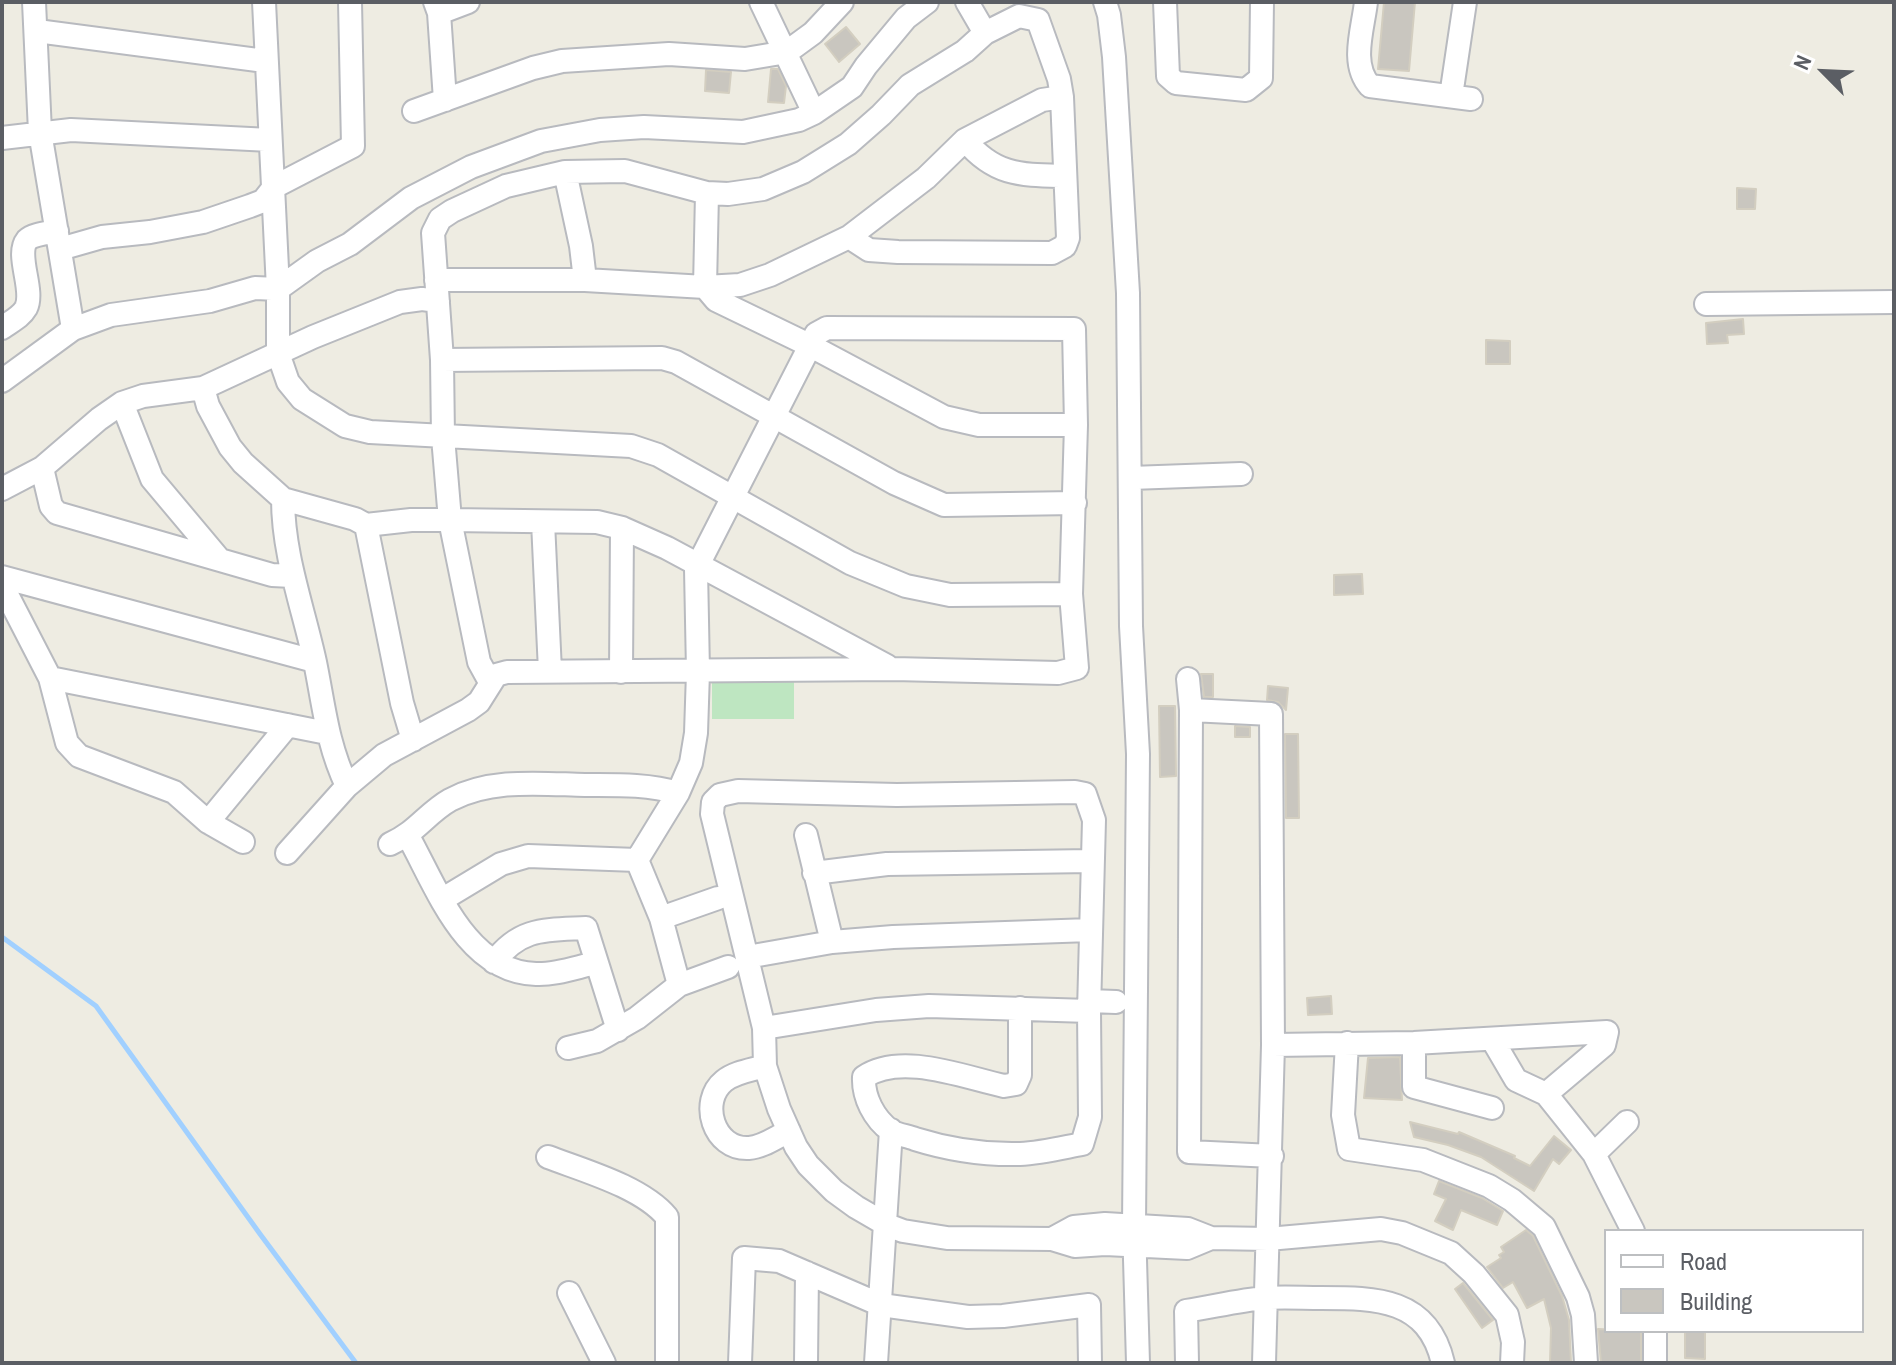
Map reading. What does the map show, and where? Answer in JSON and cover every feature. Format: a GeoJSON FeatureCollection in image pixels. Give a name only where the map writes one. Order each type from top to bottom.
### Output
{"type":"FeatureCollection","features":[{"type":"Feature","properties":{"kind":"street"},"geometry":{"type":"LineString","coordinates":[[34,2],[40,132],[73,329]]}},
{"type":"Feature","properties":{"kind":"street"},"geometry":{"type":"LineString","coordinates":[[264,2],[274,187],[278,353],[288,382],[302,399],[345,426],[370,432],[631,446],[658,455],[850,563],[906,586],[950,595],[1071,594]]}},
{"type":"Feature","properties":{"kind":"street"},"geometry":{"type":"LineString","coordinates":[[2,328],[20,315],[28,301],[23,253],[25,242],[30,237],[58,240],[102,237],[203,222],[263,201],[274,187],[353,146],[350,2]]}},
{"type":"Feature","properties":{"kind":"street"},"geometry":{"type":"LineString","coordinates":[[445,100],[437,7],[468,2]]}},
{"type":"Feature","properties":{"kind":"street"},"geometry":{"type":"LineString","coordinates":[[761,2],[814,113]]}},
{"type":"Feature","properties":{"kind":"street"},"geometry":{"type":"LineString","coordinates":[[414,111],[533,68],[562,61],[669,54],[745,59],[787,52],[813,33],[842,2]]}},
{"type":"Feature","properties":{"kind":"street"},"geometry":{"type":"LineString","coordinates":[[2,381],[73,329],[111,315],[210,301],[255,288],[278,289],[317,261],[350,244],[411,198],[471,167],[541,141],[600,130],[644,127],[743,132],[780,126],[814,113],[852,87],[906,18],[927,2]]}},
{"type":"Feature","properties":{"kind":"street"},"geometry":{"type":"LineString","coordinates":[[967,2],[985,33]]}},
{"type":"Feature","properties":{"kind":"street"},"geometry":{"type":"LineString","coordinates":[[1105,2],[1114,57],[1128,293],[1131,626],[1138,754],[1134,1235],[1138,1363]]}},
{"type":"Feature","properties":{"kind":"street"},"geometry":{"type":"LineString","coordinates":[[1165,2],[1168,76],[1176,83],[1246,90],[1261,78],[1262,2]]}},
{"type":"Feature","properties":{"kind":"street"},"geometry":{"type":"LineString","coordinates":[[1366,2],[1358,64],[1362,77],[1370,86],[1461,98],[1465,2]]}},
{"type":"Feature","properties":{"kind":"street"},"geometry":{"type":"LineString","coordinates":[[490,682],[479,662],[450,520],[433,233],[440,219],[506,186],[565,172],[625,171],[707,193],[728,194],[763,189],[822,161],[867,128],[910,85],[965,51],[985,33],[1019,16],[1038,20],[1059,79],[1062,97],[1068,238],[1065,246],[1052,253],[898,252],[869,250],[849,237]]}},
{"type":"Feature","properties":{"kind":"street"},"geometry":{"type":"LineString","coordinates":[[37,31],[265,61]]}},
{"type":"Feature","properties":{"kind":"street"},"geometry":{"type":"LineString","coordinates":[[2,489],[42,468],[122,403],[143,396],[203,388],[400,302],[422,299],[437,291],[585,280],[705,287],[740,285],[770,275],[849,237],[926,178],[965,140],[1042,100],[1062,97]]}},
{"type":"Feature","properties":{"kind":"street"},"geometry":{"type":"LineString","coordinates":[[2,138],[71,130],[270,140]]}},
{"type":"Feature","properties":{"kind":"street"},"geometry":{"type":"LineString","coordinates":[[965,140],[990,164],[1008,173],[1065,176]]}},
{"type":"Feature","properties":{"kind":"street"},"geometry":{"type":"LineString","coordinates":[[565,172],[585,280]]}},
{"type":"Feature","properties":{"kind":"street"},"geometry":{"type":"LineString","coordinates":[[707,193],[705,287],[716,300],[809,345],[944,417],[963,423],[1076,425]]}},
{"type":"Feature","properties":{"kind":"street"},"geometry":{"type":"LineString","coordinates":[[1706,304],[1894,302]]}},
{"type":"Feature","properties":{"kind":"street"},"geometry":{"type":"LineString","coordinates":[[287,853],[347,786],[384,755],[479,702],[496,675],[507,672],[698,672],[894,669],[1058,673],[1077,668],[1071,594],[1076,425],[1074,329],[827,328],[816,334],[697,565],[698,672],[691,763],[678,793],[637,860]]}},
{"type":"Feature","properties":{"kind":"street"},"geometry":{"type":"LineString","coordinates":[[442,360],[662,358],[676,362],[894,483],[944,505],[1075,503]]}},
{"type":"Feature","properties":{"kind":"street"},"geometry":{"type":"LineString","coordinates":[[203,388],[208,406],[230,447],[283,499],[355,519],[366,525],[450,520],[597,522],[622,528],[894,669]]}},
{"type":"Feature","properties":{"kind":"street"},"geometry":{"type":"LineString","coordinates":[[122,403],[152,479],[220,560]]}},
{"type":"Feature","properties":{"kind":"street"},"geometry":{"type":"LineString","coordinates":[[42,468],[51,506],[57,513],[272,575],[292,576]]}},
{"type":"Feature","properties":{"kind":"street"},"geometry":{"type":"LineString","coordinates":[[1131,478],[1241,474]]}},
{"type":"Feature","properties":{"kind":"street"},"geometry":{"type":"LineString","coordinates":[[283,499],[292,576],[314,661],[327,733],[333,757],[347,786]]}},
{"type":"Feature","properties":{"kind":"street"},"geometry":{"type":"LineString","coordinates":[[543,522],[550,671]]}},
{"type":"Feature","properties":{"kind":"street"},"geometry":{"type":"LineString","coordinates":[[366,525],[402,703],[413,740]]}},
{"type":"Feature","properties":{"kind":"street"},"geometry":{"type":"LineString","coordinates":[[621,672],[622,528]]}},
{"type":"Feature","properties":{"kind":"street"},"geometry":{"type":"LineString","coordinates":[[2,577],[314,661]]}},
{"type":"Feature","properties":{"kind":"street"},"geometry":{"type":"LineString","coordinates":[[2,585],[50,678],[67,743],[79,756],[174,792],[208,822],[243,842]]}},
{"type":"Feature","properties":{"kind":"street"},"geometry":{"type":"LineString","coordinates":[[50,678],[327,733]]}},
{"type":"Feature","properties":{"kind":"street"},"geometry":{"type":"LineString","coordinates":[[1188,679],[1191,710],[1189,1152],[1272,1156]]}},
{"type":"Feature","properties":{"kind":"street"},"geometry":{"type":"LineString","coordinates":[[1191,710],[1271,714],[1272,1156],[1264,1363]]}},
{"type":"Feature","properties":{"kind":"street"},"geometry":{"type":"LineString","coordinates":[[208,822],[288,725]]}},
{"type":"Feature","properties":{"kind":"street"},"geometry":{"type":"LineString","coordinates":[[596,963],[539,975],[523,973],[485,958],[464,935],[443,899],[399,840],[451,800],[495,787],[518,784],[643,786],[678,793]]}},
{"type":"Feature","properties":{"kind":"street"},"geometry":{"type":"LineString","coordinates":[[1020,1008],[1020,1075],[1016,1084],[1004,1086],[901,1065],[874,1070],[864,1077],[863,1091],[868,1104],[891,1130],[950,1149],[972,1153],[1044,1152],[1082,1144],[1090,1117],[1092,809],[1085,794],[897,795],[738,791],[720,795],[713,802],[712,814],[738,962],[764,1028],[765,1066],[789,1131],[808,1165],[834,1191],[887,1225],[903,1231],[947,1238],[1052,1239],[1074,1227],[1134,1235],[1188,1229],[1211,1238],[1268,1239],[1381,1229],[1402,1233],[1451,1253],[1474,1274],[1507,1315],[1513,1342],[1512,1363]]}},
{"type":"Feature","properties":{"kind":"street"},"geometry":{"type":"LineString","coordinates":[[806,835],[832,942]]}},
{"type":"Feature","properties":{"kind":"street"},"geometry":{"type":"LineString","coordinates":[[443,899],[501,864],[528,856],[637,860]]}},
{"type":"Feature","properties":{"kind":"street"},"geometry":{"type":"LineString","coordinates":[[637,860],[661,918],[679,985]]}},
{"type":"Feature","properties":{"kind":"street"},"geometry":{"type":"LineString","coordinates":[[814,873],[887,864],[1091,861]]}},
{"type":"Feature","properties":{"kind":"street"},"geometry":{"type":"LineString","coordinates":[[661,918],[718,898]]}},
{"type":"Feature","properties":{"kind":"street"},"geometry":{"type":"LineString","coordinates":[[494,962],[508,944],[533,931],[586,928],[618,1030]]}},
{"type":"Feature","properties":{"kind":"street"},"geometry":{"type":"LineString","coordinates":[[568,1048],[597,1041],[637,1018],[679,985],[738,962],[832,942],[1090,930]]}},
{"type":"Feature","properties":{"kind":"street"},"geometry":{"type":"LineString","coordinates":[[764,1028],[901,1008],[1020,1008],[1116,1002]]}},
{"type":"Feature","properties":{"kind":"street"},"geometry":{"type":"LineString","coordinates":[[1273,1045],[1414,1043],[1607,1032],[1604,1045],[1546,1094]]}},
{"type":"Feature","properties":{"kind":"street"},"geometry":{"type":"LineString","coordinates":[[1492,1039],[1516,1080],[1546,1094],[1594,1154],[1632,1229]]}},
{"type":"Feature","properties":{"kind":"street"},"geometry":{"type":"LineString","coordinates":[[1347,1043],[1343,1115],[1349,1149],[1423,1160],[1489,1186],[1512,1200],[1544,1227],[1578,1297],[1583,1315],[1586,1363]]}},
{"type":"Feature","properties":{"kind":"street"},"geometry":{"type":"LineString","coordinates":[[1414,1043],[1414,1087],[1492,1108]]}},
{"type":"Feature","properties":{"kind":"street"},"geometry":{"type":"LineString","coordinates":[[765,1066],[731,1076],[718,1087],[713,1100],[714,1124],[721,1139],[736,1147],[762,1145],[789,1131]]}},
{"type":"Feature","properties":{"kind":"street"},"geometry":{"type":"LineString","coordinates":[[1594,1154],[1627,1122]]}},
{"type":"Feature","properties":{"kind":"street"},"geometry":{"type":"LineString","coordinates":[[876,1363],[891,1130]]}},
{"type":"Feature","properties":{"kind":"street"},"geometry":{"type":"LineString","coordinates":[[548,1157],[641,1196],[657,1205],[667,1217],[667,1363]]}},
{"type":"Feature","properties":{"kind":"street"},"geometry":{"type":"LineString","coordinates":[[740,1363],[744,1258],[779,1261],[881,1305],[968,1317],[1003,1316],[1089,1305],[1090,1363]]}},
{"type":"Feature","properties":{"kind":"street"},"geometry":{"type":"LineString","coordinates":[[806,1363],[807,1273]]}},
{"type":"Feature","properties":{"kind":"street"},"geometry":{"type":"LineString","coordinates":[[569,1293],[604,1363]]}},
{"type":"Feature","properties":{"kind":"street"},"geometry":{"type":"LineString","coordinates":[[1187,1363],[1186,1311],[1266,1298],[1374,1298],[1395,1305],[1421,1322],[1438,1341],[1443,1363]]}},
{"type":"Feature","properties":{"kind":"street"},"geometry":{"type":"LineString","coordinates":[[1655,1333],[1655,1363]]}},
{"type":"Feature","properties":{"kind":"green space"},"geometry":{"type":"Polygon","coordinates":[[[712,675],[794,675],[794,719],[712,719],[712,675]]]}},
{"type":"Feature","properties":{"kind":"building"},"geometry":{"type":"Polygon","coordinates":[[[1384,2],[1415,2],[1409,71],[1378,69],[1384,2]]]}},
{"type":"Feature","properties":{"kind":"building"},"geometry":{"type":"Polygon","coordinates":[[[846,27],[860,44],[839,62],[825,44],[846,27]]]}},
{"type":"Feature","properties":{"kind":"building"},"geometry":{"type":"Polygon","coordinates":[[[771,69],[778,69],[786,86],[784,103],[768,102],[771,69]]]}},
{"type":"Feature","properties":{"kind":"building"},"geometry":{"type":"Polygon","coordinates":[[[706,70],[731,72],[729,93],[705,91],[706,70]]]}},
{"type":"Feature","properties":{"kind":"building"},"geometry":{"type":"Polygon","coordinates":[[[1737,188],[1756,189],[1755,209],[1737,209],[1737,188]]]}},
{"type":"Feature","properties":{"kind":"building"},"geometry":{"type":"Polygon","coordinates":[[[1743,319],[1744,334],[1727,335],[1728,343],[1707,344],[1706,323],[1743,319]]]}},
{"type":"Feature","properties":{"kind":"building"},"geometry":{"type":"Polygon","coordinates":[[[1486,340],[1510,341],[1510,364],[1486,364],[1486,340]]]}},
{"type":"Feature","properties":{"kind":"building"},"geometry":{"type":"Polygon","coordinates":[[[1362,574],[1363,594],[1334,595],[1334,575],[1362,574]]]}},
{"type":"Feature","properties":{"kind":"building"},"geometry":{"type":"Polygon","coordinates":[[[1201,674],[1213,674],[1213,697],[1204,697],[1201,674]]]}},
{"type":"Feature","properties":{"kind":"building"},"geometry":{"type":"Polygon","coordinates":[[[1268,686],[1288,688],[1286,710],[1278,702],[1267,700],[1268,686]]]}},
{"type":"Feature","properties":{"kind":"building"},"geometry":{"type":"Polygon","coordinates":[[[1159,706],[1175,706],[1176,776],[1160,777],[1159,706]]]}},
{"type":"Feature","properties":{"kind":"building"},"geometry":{"type":"Polygon","coordinates":[[[1235,726],[1250,727],[1250,737],[1235,737],[1235,726]]]}},
{"type":"Feature","properties":{"kind":"building"},"geometry":{"type":"Polygon","coordinates":[[[1285,734],[1298,734],[1299,818],[1286,818],[1285,734]]]}},
{"type":"Feature","properties":{"kind":"building"},"geometry":{"type":"Polygon","coordinates":[[[1331,996],[1332,1014],[1308,1015],[1307,998],[1331,996]]]}},
{"type":"Feature","properties":{"kind":"building"},"geometry":{"type":"Polygon","coordinates":[[[1400,1057],[1402,1100],[1364,1098],[1368,1058],[1400,1057]]]}},
{"type":"Feature","properties":{"kind":"building"},"geometry":{"type":"Polygon","coordinates":[[[1410,1122],[1459,1132],[1515,1156],[1530,1166],[1554,1136],[1571,1150],[1559,1164],[1553,1159],[1534,1191],[1481,1157],[1414,1137],[1410,1122]]]}},
{"type":"Feature","properties":{"kind":"building"},"geometry":{"type":"Polygon","coordinates":[[[1439,1181],[1482,1198],[1503,1211],[1497,1225],[1461,1210],[1453,1230],[1435,1221],[1446,1199],[1434,1194],[1439,1181]]]}},
{"type":"Feature","properties":{"kind":"building"},"geometry":{"type":"Polygon","coordinates":[[[1526,1230],[1533,1236],[1562,1296],[1569,1320],[1571,1363],[1550,1363],[1551,1328],[1544,1299],[1527,1308],[1513,1282],[1503,1288],[1487,1267],[1501,1258],[1499,1255],[1504,1252],[1501,1247],[1526,1230]]]}},
{"type":"Feature","properties":{"kind":"building"},"geometry":{"type":"Polygon","coordinates":[[[1463,1283],[1493,1320],[1482,1328],[1455,1289],[1463,1283]]]}},
{"type":"Feature","properties":{"kind":"building"},"geometry":{"type":"Polygon","coordinates":[[[1598,1329],[1604,1329],[1604,1333],[1641,1333],[1641,1363],[1601,1363],[1598,1329]]]}},
{"type":"Feature","properties":{"kind":"building"},"geometry":{"type":"Polygon","coordinates":[[[1685,1333],[1705,1333],[1705,1359],[1685,1358],[1685,1333]]]}},
{"type":"Feature","properties":{"kind":"waterway"},"geometry":{"type":"LineString","coordinates":[[2,937],[96,1006],[356,1363]]}}]}
